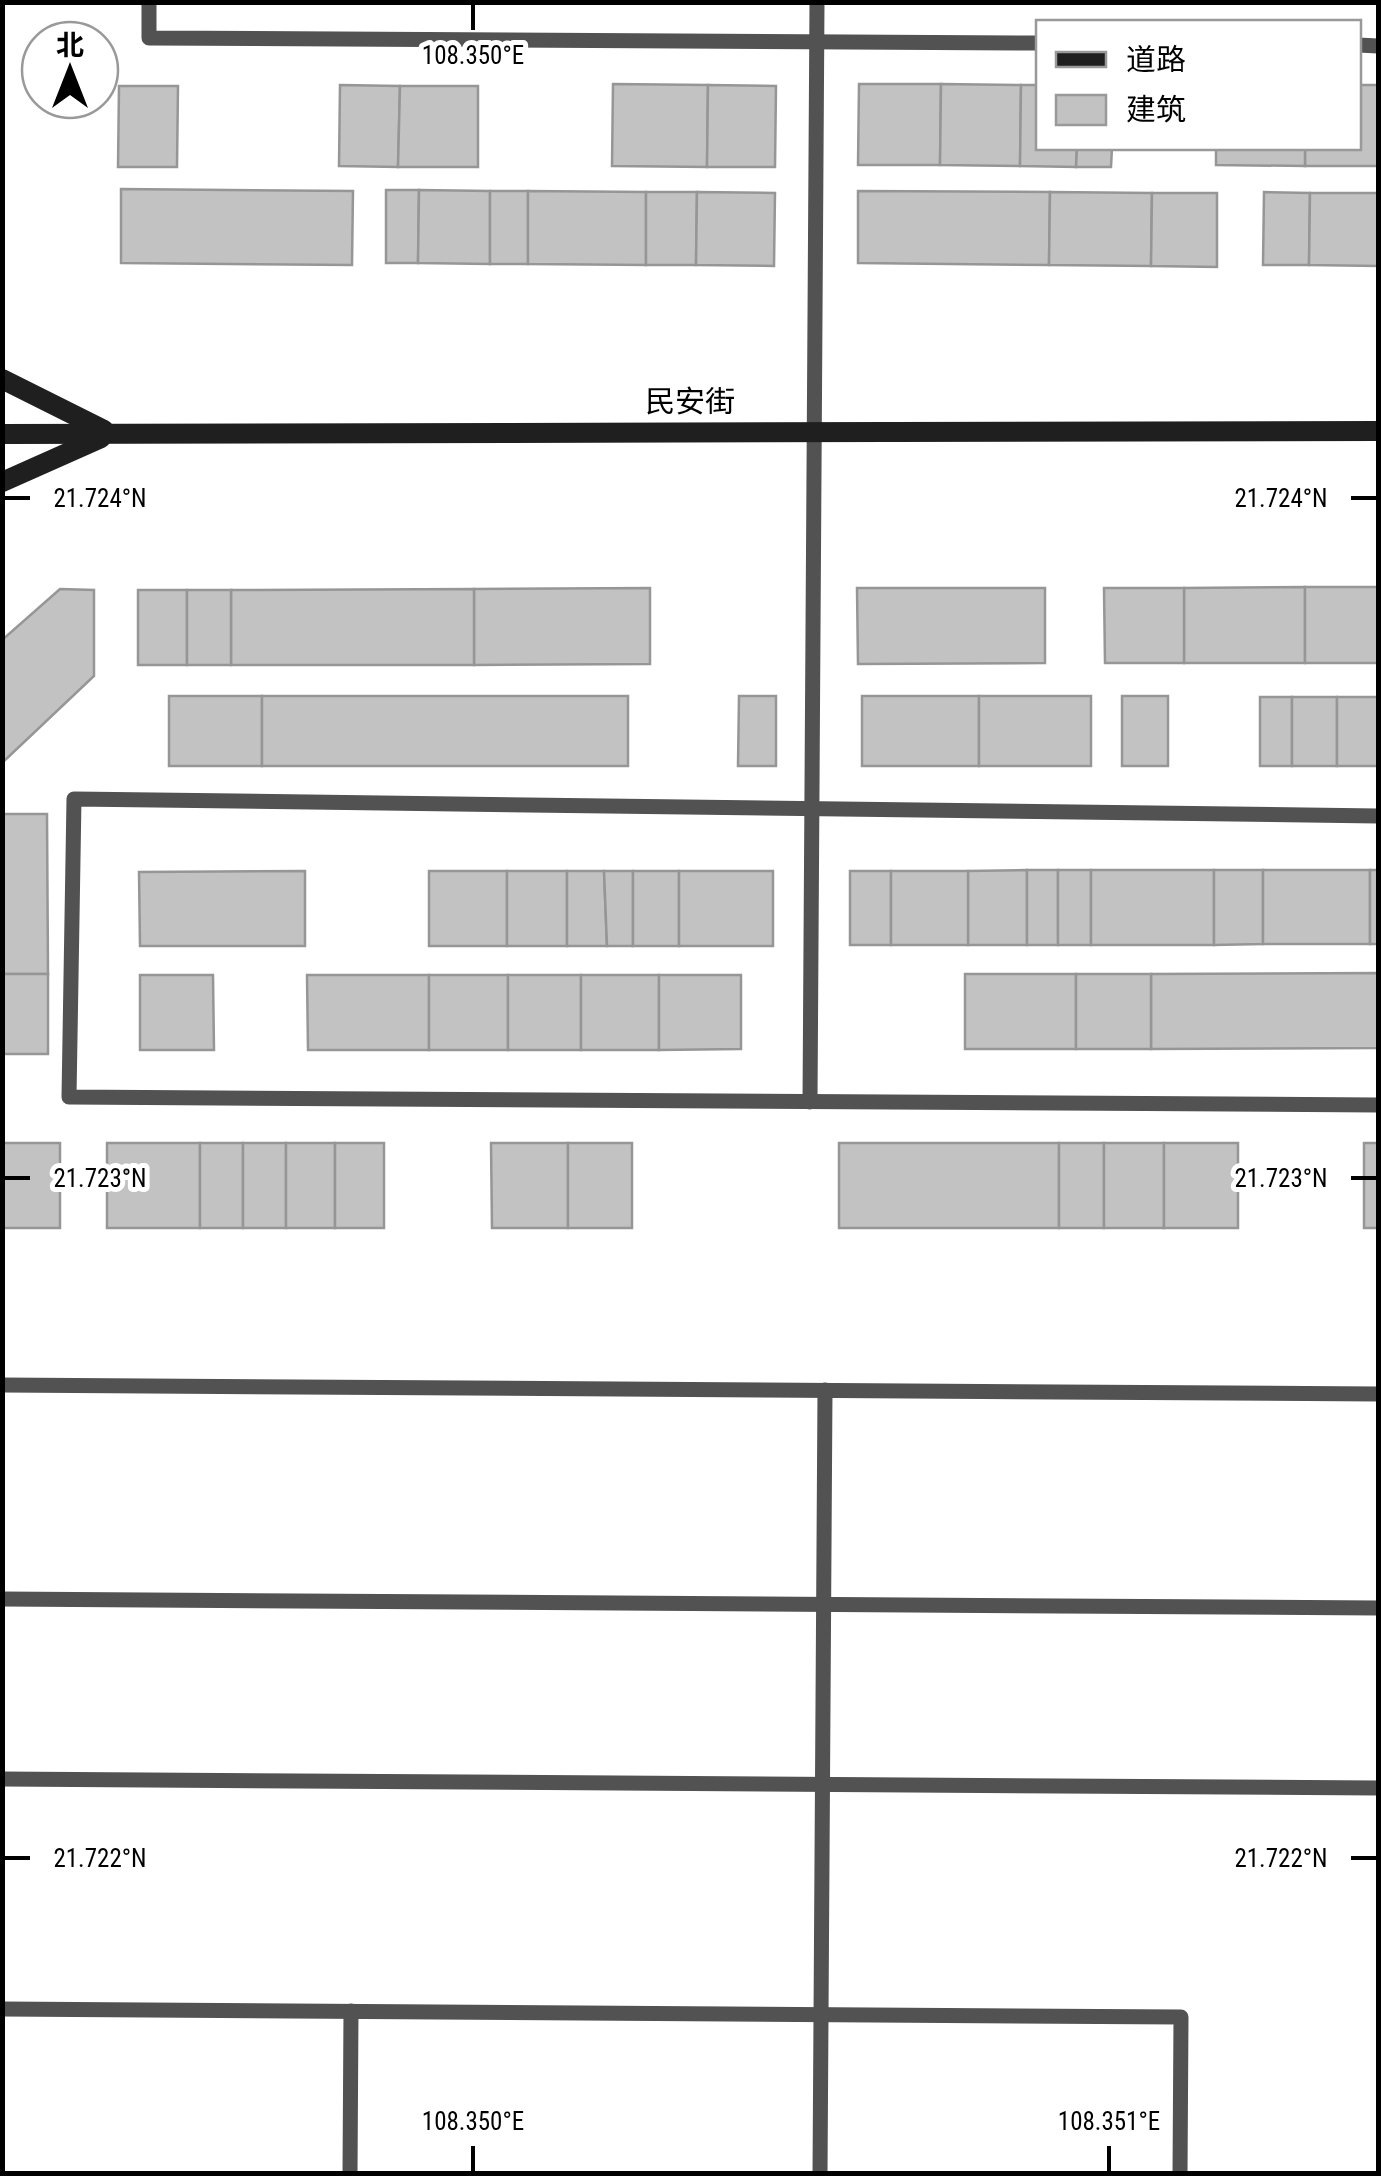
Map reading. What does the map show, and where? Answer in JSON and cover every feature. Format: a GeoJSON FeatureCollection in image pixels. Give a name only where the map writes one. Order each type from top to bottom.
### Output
{"type":"FeatureCollection","features":[{"type":"Feature","properties":{"kind":"main road"},"geometry":{"type":"LineString","coordinates":[[2,379],[110,433]]}},
{"type":"Feature","properties":{"kind":"main road","name":"民安街"},"geometry":{"type":"LineString","coordinates":[[2,434],[1378,431]]}},
{"type":"Feature","properties":{"kind":"main road"},"geometry":{"type":"LineString","coordinates":[[2,482],[110,433]]}},
{"type":"Feature","properties":{"kind":"lane"},"geometry":{"type":"LineString","coordinates":[[150,2],[149,38],[1036,43]]}},
{"type":"Feature","properties":{"kind":"lane"},"geometry":{"type":"LineString","coordinates":[[810,1102],[817,2]]}},
{"type":"Feature","properties":{"kind":"lane"},"geometry":{"type":"LineString","coordinates":[[1378,816],[74,798],[69,1097],[1378,1105]]}},
{"type":"Feature","properties":{"kind":"lane"},"geometry":{"type":"LineString","coordinates":[[2,1385],[1378,1394]]}},
{"type":"Feature","properties":{"kind":"lane"},"geometry":{"type":"LineString","coordinates":[[820,2174],[825,1390]]}},
{"type":"Feature","properties":{"kind":"lane"},"geometry":{"type":"LineString","coordinates":[[2,1599],[1378,1608]]}},
{"type":"Feature","properties":{"kind":"lane"},"geometry":{"type":"LineString","coordinates":[[2,1779],[1378,1788]]}},
{"type":"Feature","properties":{"kind":"lane"},"geometry":{"type":"LineString","coordinates":[[2,2009],[1180,2017],[1180,2174]]}},
{"type":"Feature","properties":{"kind":"lane"},"geometry":{"type":"LineString","coordinates":[[350,2011],[350,2174]]}},
{"type":"Feature","properties":{"kind":"building"},"geometry":{"type":"Polygon","coordinates":[[[613,84],[708,85],[707,167],[612,166],[613,84]]]}},
{"type":"Feature","properties":{"kind":"building"},"geometry":{"type":"Polygon","coordinates":[[[859,84],[941,84],[940,165],[858,165],[859,84]]]}},
{"type":"Feature","properties":{"kind":"building"},"geometry":{"type":"Polygon","coordinates":[[[941,84],[1021,85],[1020,166],[940,165],[941,84]]]}},
{"type":"Feature","properties":{"kind":"building"},"geometry":{"type":"Polygon","coordinates":[[[340,85],[400,86],[398,167],[339,166],[340,85]]]}},
{"type":"Feature","properties":{"kind":"building"},"geometry":{"type":"Polygon","coordinates":[[[708,85],[776,86],[775,167],[707,167],[708,85]]]}},
{"type":"Feature","properties":{"kind":"building"},"geometry":{"type":"Polygon","coordinates":[[[1021,85],[1036,85],[1036,150],[1077,150],[1076,167],[1020,166],[1021,85]]]}},
{"type":"Feature","properties":{"kind":"building"},"geometry":{"type":"Polygon","coordinates":[[[1361,85],[1378,85],[1378,166],[1305,166],[1305,150],[1361,150],[1361,85]]]}},
{"type":"Feature","properties":{"kind":"building"},"geometry":{"type":"Polygon","coordinates":[[[120,86],[178,86],[177,167],[118,167],[120,86]]]}},
{"type":"Feature","properties":{"kind":"building"},"geometry":{"type":"Polygon","coordinates":[[[400,86],[478,86],[478,167],[398,167],[400,86]]]}},
{"type":"Feature","properties":{"kind":"building"},"geometry":{"type":"Polygon","coordinates":[[[1077,150],[1112,150],[1111,167],[1076,167],[1077,150]]]}},
{"type":"Feature","properties":{"kind":"building"},"geometry":{"type":"Polygon","coordinates":[[[1216,150],[1305,150],[1305,166],[1216,165],[1216,150]]]}},
{"type":"Feature","properties":{"kind":"building"},"geometry":{"type":"Polygon","coordinates":[[[121,189],[353,191],[352,265],[121,263],[121,189]]]}},
{"type":"Feature","properties":{"kind":"building"},"geometry":{"type":"Polygon","coordinates":[[[386,190],[419,190],[418,263],[386,263],[386,190]]]}},
{"type":"Feature","properties":{"kind":"building"},"geometry":{"type":"Polygon","coordinates":[[[419,190],[490,191],[490,264],[418,263],[419,190]]]}},
{"type":"Feature","properties":{"kind":"building"},"geometry":{"type":"Polygon","coordinates":[[[490,191],[528,191],[528,264],[490,264],[490,191]]]}},
{"type":"Feature","properties":{"kind":"building"},"geometry":{"type":"Polygon","coordinates":[[[528,191],[646,192],[646,265],[528,264],[528,191]]]}},
{"type":"Feature","properties":{"kind":"building"},"geometry":{"type":"Polygon","coordinates":[[[858,191],[1050,192],[1049,265],[858,263],[858,191]]]}},
{"type":"Feature","properties":{"kind":"building"},"geometry":{"type":"Polygon","coordinates":[[[646,192],[697,192],[696,265],[646,265],[646,192]]]}},
{"type":"Feature","properties":{"kind":"building"},"geometry":{"type":"Polygon","coordinates":[[[697,192],[775,193],[774,266],[696,265],[697,192]]]}},
{"type":"Feature","properties":{"kind":"building"},"geometry":{"type":"Polygon","coordinates":[[[1050,192],[1152,193],[1151,266],[1049,265],[1050,192]]]}},
{"type":"Feature","properties":{"kind":"building"},"geometry":{"type":"Polygon","coordinates":[[[1264,192],[1310,193],[1309,265],[1263,265],[1264,192]]]}},
{"type":"Feature","properties":{"kind":"building"},"geometry":{"type":"Polygon","coordinates":[[[1152,193],[1217,193],[1217,267],[1151,266],[1152,193]]]}},
{"type":"Feature","properties":{"kind":"building"},"geometry":{"type":"Polygon","coordinates":[[[1310,193],[1378,193],[1378,266],[1309,265],[1310,193]]]}},
{"type":"Feature","properties":{"kind":"building"},"geometry":{"type":"Polygon","coordinates":[[[1305,587],[1305,663],[1184,663],[1184,588],[1305,587]]]}},
{"type":"Feature","properties":{"kind":"building"},"geometry":{"type":"Polygon","coordinates":[[[1305,587],[1378,587],[1378,663],[1305,663],[1305,587]]]}},
{"type":"Feature","properties":{"kind":"building"},"geometry":{"type":"Polygon","coordinates":[[[650,588],[650,664],[474,665],[474,589],[650,588]]]}},
{"type":"Feature","properties":{"kind":"building"},"geometry":{"type":"Polygon","coordinates":[[[857,588],[1045,588],[1045,663],[858,664],[857,588]]]}},
{"type":"Feature","properties":{"kind":"building"},"geometry":{"type":"Polygon","coordinates":[[[1104,588],[1184,588],[1184,663],[1105,663],[1104,588]]]}},
{"type":"Feature","properties":{"kind":"building"},"geometry":{"type":"Polygon","coordinates":[[[60,589],[94,590],[94,676],[2,763],[2,640],[60,589]]]}},
{"type":"Feature","properties":{"kind":"building"},"geometry":{"type":"Polygon","coordinates":[[[474,589],[474,665],[231,665],[231,590],[474,589]]]}},
{"type":"Feature","properties":{"kind":"building"},"geometry":{"type":"Polygon","coordinates":[[[138,590],[187,590],[187,665],[138,665],[138,590]]]}},
{"type":"Feature","properties":{"kind":"building"},"geometry":{"type":"Polygon","coordinates":[[[187,590],[231,590],[231,665],[187,665],[187,590]]]}},
{"type":"Feature","properties":{"kind":"building"},"geometry":{"type":"Polygon","coordinates":[[[169,696],[262,696],[262,766],[169,766],[169,696]]]}},
{"type":"Feature","properties":{"kind":"building"},"geometry":{"type":"Polygon","coordinates":[[[262,696],[628,696],[628,766],[262,766],[262,696]]]}},
{"type":"Feature","properties":{"kind":"building"},"geometry":{"type":"Polygon","coordinates":[[[739,696],[776,696],[776,766],[738,766],[739,696]]]}},
{"type":"Feature","properties":{"kind":"building"},"geometry":{"type":"Polygon","coordinates":[[[862,696],[979,696],[979,766],[862,766],[862,696]]]}},
{"type":"Feature","properties":{"kind":"building"},"geometry":{"type":"Polygon","coordinates":[[[979,696],[1091,696],[1091,766],[979,766],[979,696]]]}},
{"type":"Feature","properties":{"kind":"building"},"geometry":{"type":"Polygon","coordinates":[[[1122,696],[1168,696],[1168,766],[1122,766],[1122,696]]]}},
{"type":"Feature","properties":{"kind":"building"},"geometry":{"type":"Polygon","coordinates":[[[1260,697],[1292,697],[1292,766],[1260,766],[1260,697]]]}},
{"type":"Feature","properties":{"kind":"building"},"geometry":{"type":"Polygon","coordinates":[[[1292,697],[1337,697],[1337,766],[1292,766],[1292,697]]]}},
{"type":"Feature","properties":{"kind":"building"},"geometry":{"type":"Polygon","coordinates":[[[1337,697],[1378,697],[1378,766],[1337,766],[1337,697]]]}},
{"type":"Feature","properties":{"kind":"building"},"geometry":{"type":"Polygon","coordinates":[[[2,814],[47,814],[48,974],[2,974],[2,814]]]}},
{"type":"Feature","properties":{"kind":"building"},"geometry":{"type":"Polygon","coordinates":[[[1027,870],[1027,945],[968,945],[968,871],[1027,870]]]}},
{"type":"Feature","properties":{"kind":"building"},"geometry":{"type":"Polygon","coordinates":[[[1027,870],[1058,870],[1058,945],[1027,945],[1027,870]]]}},
{"type":"Feature","properties":{"kind":"building"},"geometry":{"type":"Polygon","coordinates":[[[1058,870],[1091,870],[1091,945],[1058,945],[1058,870]]]}},
{"type":"Feature","properties":{"kind":"building"},"geometry":{"type":"Polygon","coordinates":[[[1091,870],[1214,870],[1214,945],[1091,945],[1091,870]]]}},
{"type":"Feature","properties":{"kind":"building"},"geometry":{"type":"Polygon","coordinates":[[[1214,870],[1263,870],[1263,944],[1214,945],[1214,870]]]}},
{"type":"Feature","properties":{"kind":"building"},"geometry":{"type":"Polygon","coordinates":[[[1263,870],[1370,870],[1370,944],[1263,944],[1263,870]]]}},
{"type":"Feature","properties":{"kind":"building"},"geometry":{"type":"Polygon","coordinates":[[[1370,870],[1378,870],[1378,944],[1370,944],[1370,870]]]}},
{"type":"Feature","properties":{"kind":"building"},"geometry":{"type":"Polygon","coordinates":[[[305,871],[305,946],[140,946],[139,872],[305,871]]]}},
{"type":"Feature","properties":{"kind":"building"},"geometry":{"type":"Polygon","coordinates":[[[429,871],[507,871],[507,946],[429,946],[429,871]]]}},
{"type":"Feature","properties":{"kind":"building"},"geometry":{"type":"Polygon","coordinates":[[[507,871],[567,871],[567,946],[507,946],[507,871]]]}},
{"type":"Feature","properties":{"kind":"building"},"geometry":{"type":"Polygon","coordinates":[[[567,871],[604,871],[607,946],[567,946],[567,871]]]}},
{"type":"Feature","properties":{"kind":"building"},"geometry":{"type":"Polygon","coordinates":[[[604,871],[633,871],[633,946],[607,946],[604,871]]]}},
{"type":"Feature","properties":{"kind":"building"},"geometry":{"type":"Polygon","coordinates":[[[633,871],[679,871],[679,946],[633,946],[633,871]]]}},
{"type":"Feature","properties":{"kind":"building"},"geometry":{"type":"Polygon","coordinates":[[[679,871],[773,871],[773,946],[679,946],[679,871]]]}},
{"type":"Feature","properties":{"kind":"building"},"geometry":{"type":"Polygon","coordinates":[[[850,871],[891,871],[891,945],[850,945],[850,871]]]}},
{"type":"Feature","properties":{"kind":"building"},"geometry":{"type":"Polygon","coordinates":[[[891,871],[968,871],[968,945],[891,945],[891,871]]]}},
{"type":"Feature","properties":{"kind":"building"},"geometry":{"type":"Polygon","coordinates":[[[1378,973],[1378,1048],[1151,1049],[1151,974],[1378,973]]]}},
{"type":"Feature","properties":{"kind":"building"},"geometry":{"type":"Polygon","coordinates":[[[2,974],[48,974],[48,1054],[2,1054],[2,974]]]}},
{"type":"Feature","properties":{"kind":"building"},"geometry":{"type":"Polygon","coordinates":[[[965,974],[1076,974],[1076,1049],[965,1049],[965,974]]]}},
{"type":"Feature","properties":{"kind":"building"},"geometry":{"type":"Polygon","coordinates":[[[1076,974],[1151,974],[1151,1049],[1076,1049],[1076,974]]]}},
{"type":"Feature","properties":{"kind":"building"},"geometry":{"type":"Polygon","coordinates":[[[140,975],[213,975],[214,1050],[140,1050],[140,975]]]}},
{"type":"Feature","properties":{"kind":"building"},"geometry":{"type":"Polygon","coordinates":[[[307,975],[429,975],[429,1050],[308,1050],[307,975]]]}},
{"type":"Feature","properties":{"kind":"building"},"geometry":{"type":"Polygon","coordinates":[[[429,975],[508,975],[508,1050],[429,1050],[429,975]]]}},
{"type":"Feature","properties":{"kind":"building"},"geometry":{"type":"Polygon","coordinates":[[[508,975],[581,975],[581,1050],[508,1050],[508,975]]]}},
{"type":"Feature","properties":{"kind":"building"},"geometry":{"type":"Polygon","coordinates":[[[581,975],[659,975],[659,1050],[581,1050],[581,975]]]}},
{"type":"Feature","properties":{"kind":"building"},"geometry":{"type":"Polygon","coordinates":[[[659,975],[741,975],[741,1049],[659,1050],[659,975]]]}},
{"type":"Feature","properties":{"kind":"building"},"geometry":{"type":"Polygon","coordinates":[[[2,1143],[60,1143],[60,1228],[2,1228],[2,1143]]]}},
{"type":"Feature","properties":{"kind":"building"},"geometry":{"type":"Polygon","coordinates":[[[107,1143],[200,1143],[200,1228],[107,1228],[107,1143]]]}},
{"type":"Feature","properties":{"kind":"building"},"geometry":{"type":"Polygon","coordinates":[[[200,1143],[243,1143],[243,1228],[200,1228],[200,1143]]]}},
{"type":"Feature","properties":{"kind":"building"},"geometry":{"type":"Polygon","coordinates":[[[243,1143],[286,1143],[286,1228],[243,1228],[243,1143]]]}},
{"type":"Feature","properties":{"kind":"building"},"geometry":{"type":"Polygon","coordinates":[[[286,1143],[335,1143],[335,1228],[286,1228],[286,1143]]]}},
{"type":"Feature","properties":{"kind":"building"},"geometry":{"type":"Polygon","coordinates":[[[335,1143],[384,1143],[384,1228],[335,1228],[335,1143]]]}},
{"type":"Feature","properties":{"kind":"building"},"geometry":{"type":"Polygon","coordinates":[[[491,1143],[568,1143],[568,1228],[492,1228],[491,1143]]]}},
{"type":"Feature","properties":{"kind":"building"},"geometry":{"type":"Polygon","coordinates":[[[568,1143],[632,1143],[632,1228],[568,1228],[568,1143]]]}},
{"type":"Feature","properties":{"kind":"building"},"geometry":{"type":"Polygon","coordinates":[[[839,1143],[1059,1143],[1059,1228],[839,1228],[839,1143]]]}},
{"type":"Feature","properties":{"kind":"building"},"geometry":{"type":"Polygon","coordinates":[[[1059,1143],[1104,1143],[1104,1228],[1059,1228],[1059,1143]]]}},
{"type":"Feature","properties":{"kind":"building"},"geometry":{"type":"Polygon","coordinates":[[[1104,1143],[1164,1143],[1164,1228],[1104,1228],[1104,1143]]]}},
{"type":"Feature","properties":{"kind":"building"},"geometry":{"type":"Polygon","coordinates":[[[1164,1143],[1238,1143],[1238,1228],[1164,1228],[1164,1143]]]}},
{"type":"Feature","properties":{"kind":"building"},"geometry":{"type":"Polygon","coordinates":[[[1364,1143],[1378,1143],[1378,1228],[1364,1228],[1364,1143]]]}}]}
